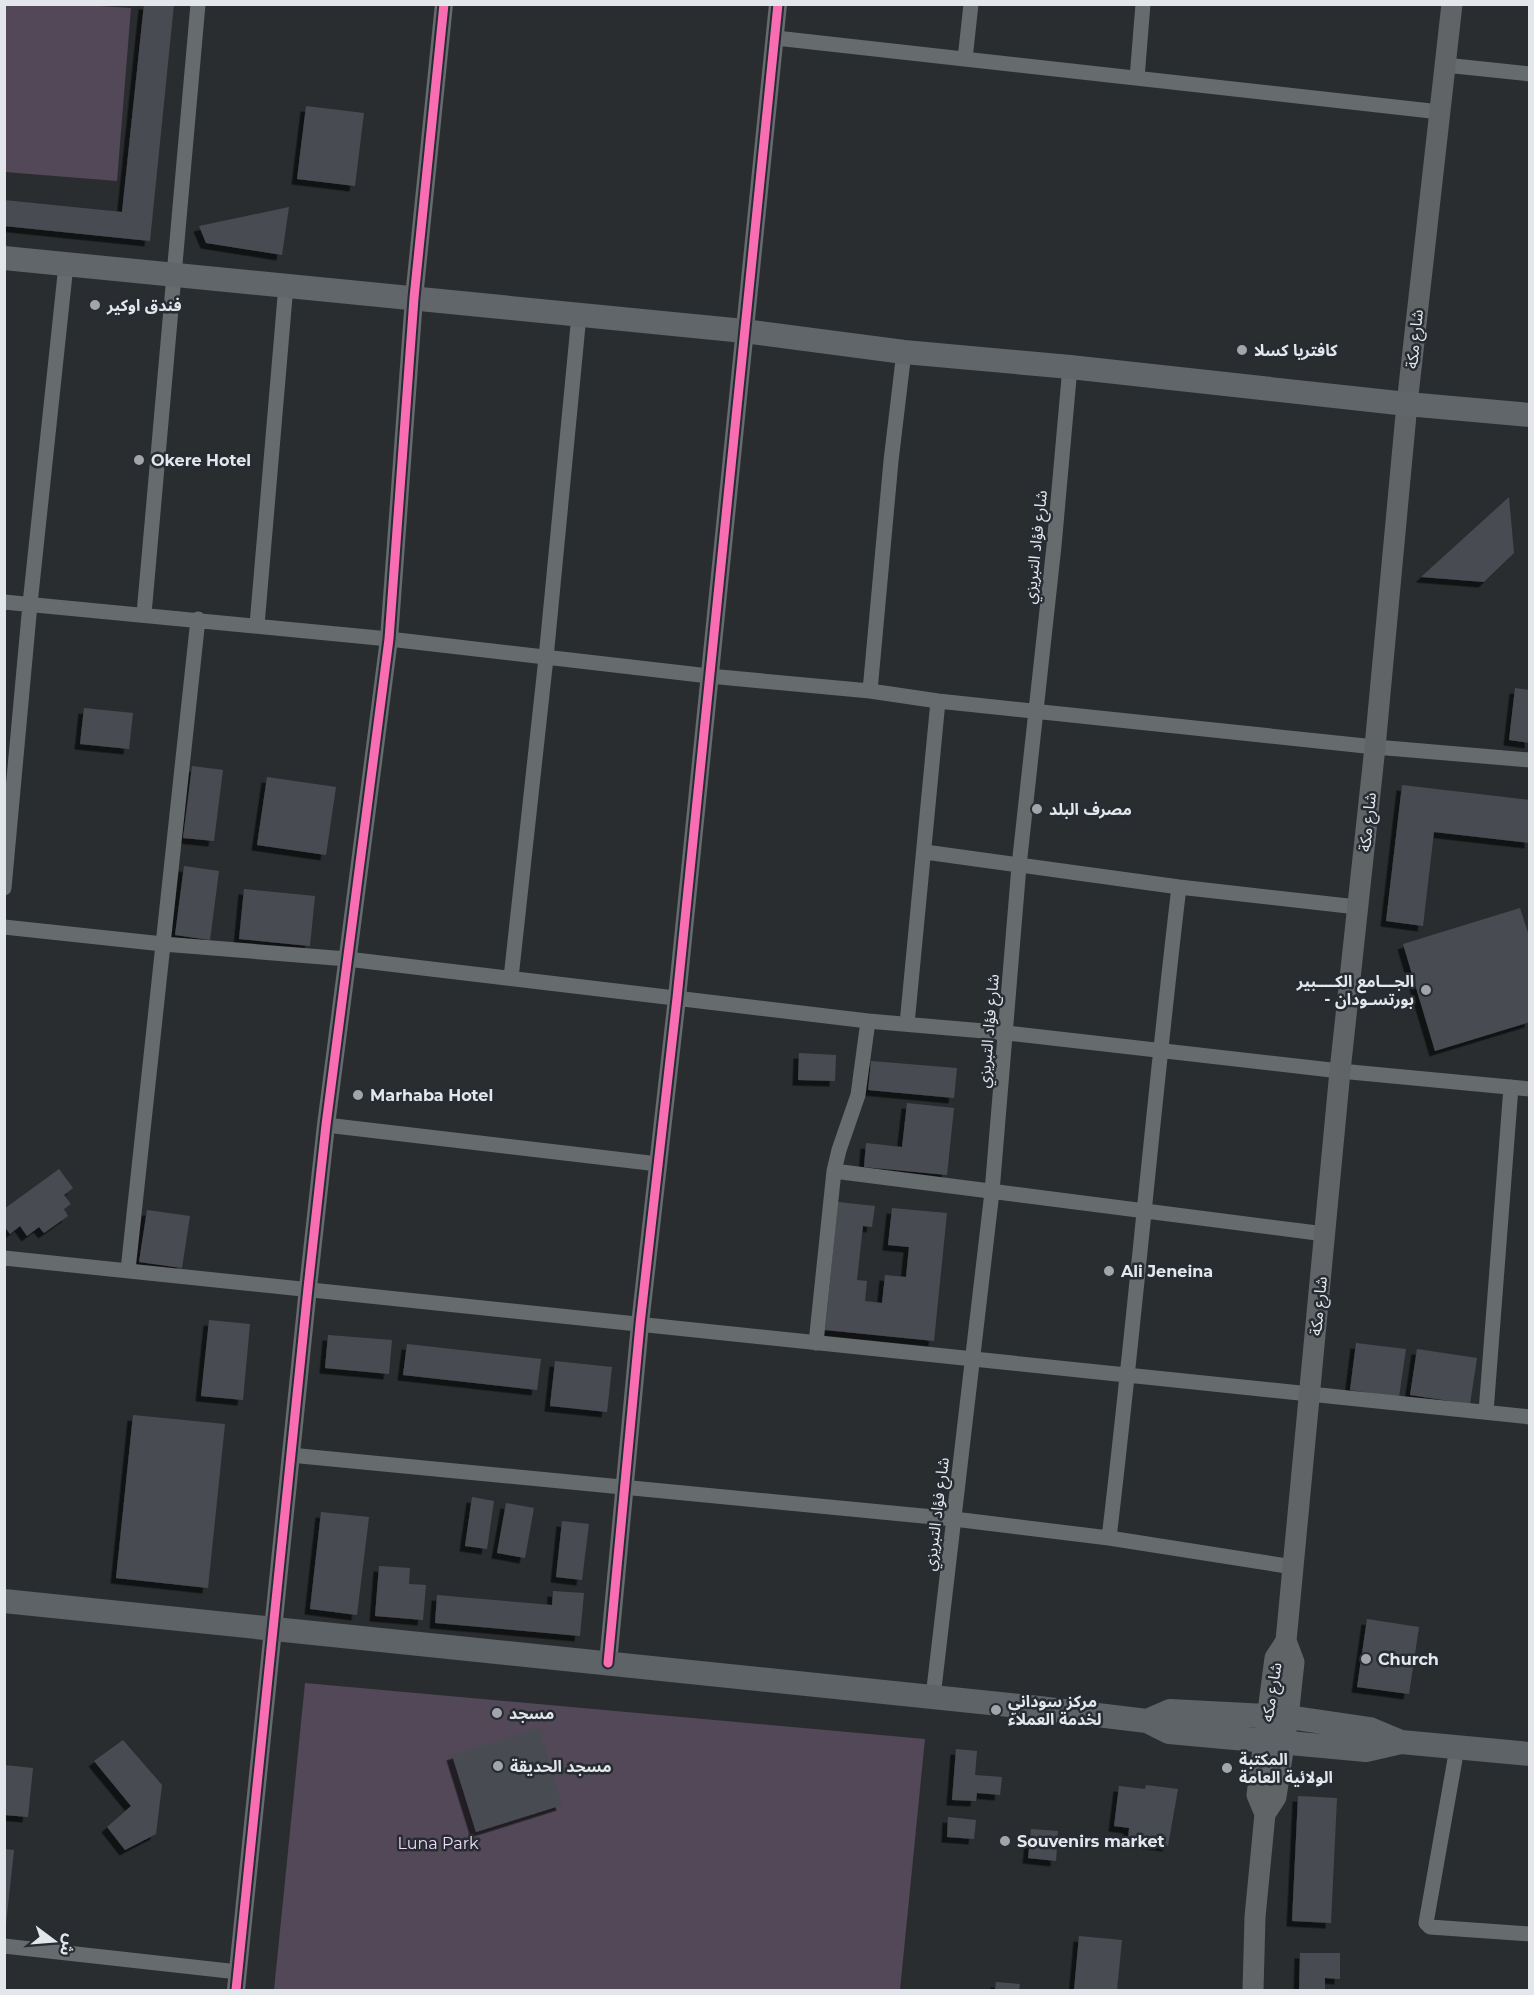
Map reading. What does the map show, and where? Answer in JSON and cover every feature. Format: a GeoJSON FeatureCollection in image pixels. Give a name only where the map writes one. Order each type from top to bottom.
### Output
{"type":"FeatureCollection","features":[{"type":"Feature","properties":{"kind":"highway"},"geometry":{"type":"LineString","coordinates":[[4,258],[744,331],[904,352],[1530,415]]}},
{"type":"Feature","properties":{"kind":"main road","name":"شارع مكة"},"geometry":{"type":"LineString","coordinates":[[1286,1641],[1308,1394],[1375,747],[1407,404],[1452,4]]}},
{"type":"Feature","properties":{"kind":"main road"},"geometry":{"type":"LineString","coordinates":[[4,1601],[1147,1720],[1169,1732],[1366,1750],[1401,1742]]}},
{"type":"Feature","properties":{"kind":"main road","name":"شارع مكه"},"geometry":{"type":"LineString","coordinates":[[1252,1990],[1255,1917],[1265,1814],[1257,1794],[1274,1741],[1277,1717],[1294,1662],[1286,1641]]}},
{"type":"Feature","properties":{"kind":"main road"},"geometry":{"type":"LineString","coordinates":[[1147,1720],[1170,1711],[1277,1717],[1370,1729],[1401,1742],[1530,1754]]}},
{"type":"Feature","properties":{"kind":"street"},"geometry":{"type":"LineString","coordinates":[[144,614],[198,4]]}},
{"type":"Feature","properties":{"kind":"street"},"geometry":{"type":"LineString","coordinates":[[236,1990],[326,1125],[388,639],[414,298],[444,4]]}},
{"type":"Feature","properties":{"kind":"street"},"geometry":{"type":"LineString","coordinates":[[608,1663],[640,1324],[676,998],[778,4]]}},
{"type":"Feature","properties":{"kind":"street"},"geometry":{"type":"LineString","coordinates":[[965,59],[971,4]]}},
{"type":"Feature","properties":{"kind":"street"},"geometry":{"type":"LineString","coordinates":[[1137,78],[1143,4]]}},
{"type":"Feature","properties":{"kind":"street"},"geometry":{"type":"LineString","coordinates":[[776,38],[1440,112]]}},
{"type":"Feature","properties":{"kind":"street"},"geometry":{"type":"LineString","coordinates":[[1445,65],[1530,74]]}},
{"type":"Feature","properties":{"kind":"street"},"geometry":{"type":"LineString","coordinates":[[4,888],[30,604],[66,265]]}},
{"type":"Feature","properties":{"kind":"street"},"geometry":{"type":"LineString","coordinates":[[257,625],[286,285]]}},
{"type":"Feature","properties":{"kind":"street"},"geometry":{"type":"LineString","coordinates":[[511,978],[546,658],[579,315]]}},
{"type":"Feature","properties":{"kind":"street"},"geometry":{"type":"LineString","coordinates":[[870,691],[891,461],[904,352]]}},
{"type":"Feature","properties":{"kind":"street","name":"شارع فؤاد التبريزي"},"geometry":{"type":"LineString","coordinates":[[933,1697],[992,1192],[1007,1033],[1019,866],[1037,710],[1070,368]]}},
{"type":"Feature","properties":{"kind":"street"},"geometry":{"type":"LineString","coordinates":[[4,602],[257,625],[709,676],[870,691],[938,701],[1375,747],[1530,760]]}},
{"type":"Feature","properties":{"kind":"street"},"geometry":{"type":"LineString","coordinates":[[128,1270],[198,619]]}},
{"type":"Feature","properties":{"kind":"street"},"geometry":{"type":"LineString","coordinates":[[907,1024],[938,701]]}},
{"type":"Feature","properties":{"kind":"street"},"geometry":{"type":"LineString","coordinates":[[925,852],[1179,887],[1357,907]]}},
{"type":"Feature","properties":{"kind":"street"},"geometry":{"type":"LineString","coordinates":[[1109,1538],[1129,1375],[1160,1051],[1179,887]]}},
{"type":"Feature","properties":{"kind":"street"},"geometry":{"type":"LineString","coordinates":[[4,927],[163,944],[347,959],[868,1021],[1007,1033],[1340,1071],[1530,1089]]}},
{"type":"Feature","properties":{"kind":"street"},"geometry":{"type":"LineString","coordinates":[[816,1343],[834,1171],[841,1141],[858,1095],[868,1021]]}},
{"type":"Feature","properties":{"kind":"street"},"geometry":{"type":"LineString","coordinates":[[1486,1412],[1510,1087]]}},
{"type":"Feature","properties":{"kind":"street"},"geometry":{"type":"LineString","coordinates":[[326,1125],[658,1164]]}},
{"type":"Feature","properties":{"kind":"street"},"geometry":{"type":"LineString","coordinates":[[834,1171],[1325,1234]]}},
{"type":"Feature","properties":{"kind":"street"},"geometry":{"type":"LineString","coordinates":[[4,1258],[1530,1417]]}},
{"type":"Feature","properties":{"kind":"street"},"geometry":{"type":"LineString","coordinates":[[290,1455],[954,1519],[1109,1538],[1293,1567]]}},
{"type":"Feature","properties":{"kind":"street"},"geometry":{"type":"LineString","coordinates":[[1457,1748],[1426,1923],[1430,1927],[1530,1934]]}},
{"type":"Feature","properties":{"kind":"street"},"geometry":{"type":"LineString","coordinates":[[4,1946],[238,1972]]}},
{"type":"Feature","properties":{"kind":"green space"},"geometry":{"type":"Polygon","coordinates":[[[5,5],[85,5],[131,8],[117,181],[5,172],[5,5]]]}},
{"type":"Feature","properties":{"kind":"green space","name":"Luna Park"},"geometry":{"type":"Polygon","coordinates":[[[305,1683],[925,1739],[900,1990],[274,1990],[305,1683]]]}},
{"type":"Feature","properties":{"kind":"building"},"geometry":{"type":"Polygon","coordinates":[[[144,4],[174,4],[150,241],[4,226],[4,200],[122,212],[144,4]]]}},
{"type":"Feature","properties":{"kind":"building"},"geometry":{"type":"Polygon","coordinates":[[[306,106],[364,113],[355,186],[297,179],[306,106]]]}},
{"type":"Feature","properties":{"kind":"building"},"geometry":{"type":"Polygon","coordinates":[[[289,207],[282,255],[206,243],[199,226],[289,207]]]}},
{"type":"Feature","properties":{"kind":"building"},"geometry":{"type":"Polygon","coordinates":[[[1509,497],[1514,553],[1484,582],[1421,577],[1509,497]]]}},
{"type":"Feature","properties":{"kind":"building"},"geometry":{"type":"Polygon","coordinates":[[[1515,688],[1530,690],[1530,743],[1509,740],[1515,688]]]}},
{"type":"Feature","properties":{"kind":"building"},"geometry":{"type":"Polygon","coordinates":[[[84,708],[133,713],[129,749],[80,744],[84,708]]]}},
{"type":"Feature","properties":{"kind":"building"},"geometry":{"type":"Polygon","coordinates":[[[192,766],[223,770],[214,841],[183,838],[192,766]]]}},
{"type":"Feature","properties":{"kind":"building"},"geometry":{"type":"Polygon","coordinates":[[[267,777],[336,787],[326,855],[257,845],[267,777]]]}},
{"type":"Feature","properties":{"kind":"building"},"geometry":{"type":"Polygon","coordinates":[[[1402,785],[1530,800],[1530,843],[1434,832],[1423,926],[1386,921],[1402,785]]]}},
{"type":"Feature","properties":{"kind":"building"},"geometry":{"type":"Polygon","coordinates":[[[184,866],[219,871],[210,940],[175,935],[184,866]]]}},
{"type":"Feature","properties":{"kind":"building"},"geometry":{"type":"Polygon","coordinates":[[[244,889],[315,896],[310,946],[239,939],[244,889]]]}},
{"type":"Feature","properties":{"kind":"building"},"geometry":{"type":"Polygon","coordinates":[[[1520,908],[1530,939],[1530,1022],[1435,1051],[1403,944],[1520,908]]]}},
{"type":"Feature","properties":{"kind":"building"},"geometry":{"type":"Polygon","coordinates":[[[799,1053],[836,1055],[835,1081],[798,1080],[799,1053]]]}},
{"type":"Feature","properties":{"kind":"building"},"geometry":{"type":"Polygon","coordinates":[[[871,1061],[957,1068],[954,1098],[868,1090],[871,1061]]]}},
{"type":"Feature","properties":{"kind":"building"},"geometry":{"type":"Polygon","coordinates":[[[907,1103],[954,1108],[947,1175],[864,1167],[866,1143],[902,1147],[907,1103]]]}},
{"type":"Feature","properties":{"kind":"building"},"geometry":{"type":"Polygon","coordinates":[[[59,1169],[73,1188],[64,1195],[71,1204],[64,1209],[68,1216],[44,1233],[39,1227],[27,1236],[20,1226],[10,1234],[4,1226],[4,1209],[59,1169]]]}},
{"type":"Feature","properties":{"kind":"building"},"geometry":{"type":"Polygon","coordinates":[[[838,1202],[875,1206],[872,1227],[863,1226],[857,1280],[867,1281],[865,1301],[882,1303],[885,1275],[906,1277],[909,1247],[888,1245],[892,1208],[947,1213],[934,1341],[825,1330],[838,1202]]]}},
{"type":"Feature","properties":{"kind":"building"},"geometry":{"type":"Polygon","coordinates":[[[147,1210],[190,1216],[182,1268],[139,1262],[147,1210]]]}},
{"type":"Feature","properties":{"kind":"building"},"geometry":{"type":"Polygon","coordinates":[[[209,1320],[250,1324],[243,1400],[201,1396],[209,1320]]]}},
{"type":"Feature","properties":{"kind":"building"},"geometry":{"type":"Polygon","coordinates":[[[328,1335],[392,1340],[389,1374],[325,1368],[328,1335]]]}},
{"type":"Feature","properties":{"kind":"building"},"geometry":{"type":"Polygon","coordinates":[[[1356,1343],[1406,1349],[1399,1397],[1350,1390],[1356,1343]]]}},
{"type":"Feature","properties":{"kind":"building"},"geometry":{"type":"Polygon","coordinates":[[[407,1344],[541,1359],[537,1390],[403,1375],[407,1344]]]}},
{"type":"Feature","properties":{"kind":"building"},"geometry":{"type":"Polygon","coordinates":[[[1417,1349],[1477,1358],[1470,1404],[1410,1395],[1417,1349]]]}},
{"type":"Feature","properties":{"kind":"building"},"geometry":{"type":"Polygon","coordinates":[[[555,1361],[612,1367],[607,1412],[550,1406],[555,1361]]]}},
{"type":"Feature","properties":{"kind":"building"},"geometry":{"type":"Polygon","coordinates":[[[133,1415],[225,1424],[208,1588],[116,1578],[133,1415]]]}},
{"type":"Feature","properties":{"kind":"building"},"geometry":{"type":"Polygon","coordinates":[[[472,1497],[494,1501],[487,1549],[465,1546],[472,1497]]]}},
{"type":"Feature","properties":{"kind":"building"},"geometry":{"type":"Polygon","coordinates":[[[506,1503],[534,1508],[525,1558],[497,1553],[506,1503]]]}},
{"type":"Feature","properties":{"kind":"building"},"geometry":{"type":"Polygon","coordinates":[[[321,1512],[369,1517],[357,1615],[310,1609],[321,1512]]]}},
{"type":"Feature","properties":{"kind":"building"},"geometry":{"type":"Polygon","coordinates":[[[562,1521],[589,1524],[582,1580],[556,1577],[562,1521]]]}},
{"type":"Feature","properties":{"kind":"building"},"geometry":{"type":"Polygon","coordinates":[[[379,1566],[410,1568],[409,1584],[426,1585],[423,1620],[375,1616],[379,1566]]]}},
{"type":"Feature","properties":{"kind":"building"},"geometry":{"type":"Polygon","coordinates":[[[553,1591],[584,1593],[580,1636],[435,1623],[437,1595],[552,1605],[553,1591]]]}},
{"type":"Feature","properties":{"kind":"building"},"geometry":{"type":"Polygon","coordinates":[[[1367,1619],[1419,1627],[1409,1694],[1357,1687],[1367,1619]]]}},
{"type":"Feature","properties":{"kind":"building"},"geometry":{"type":"Polygon","coordinates":[[[539,1728],[562,1805],[476,1832],[452,1755],[539,1728]]]}},
{"type":"Feature","properties":{"kind":"building"},"geometry":{"type":"Polygon","coordinates":[[[123,1740],[162,1785],[156,1834],[125,1850],[107,1827],[131,1806],[94,1761],[123,1740]]]}},
{"type":"Feature","properties":{"kind":"building"},"geometry":{"type":"Polygon","coordinates":[[[956,1749],[977,1751],[975,1775],[1002,1777],[1000,1795],[977,1793],[976,1801],[952,1800],[956,1749]]]}},
{"type":"Feature","properties":{"kind":"building"},"geometry":{"type":"Polygon","coordinates":[[[4,1765],[33,1768],[28,1817],[4,1815],[4,1765]]]}},
{"type":"Feature","properties":{"kind":"building"},"geometry":{"type":"Polygon","coordinates":[[[1146,1785],[1178,1789],[1168,1846],[1128,1841],[1129,1828],[1114,1826],[1119,1786],[1145,1789],[1146,1785]]]}},
{"type":"Feature","properties":{"kind":"building"},"geometry":{"type":"Polygon","coordinates":[[[1298,1796],[1337,1798],[1331,1923],[1292,1921],[1298,1796]]]}},
{"type":"Feature","properties":{"kind":"building"},"geometry":{"type":"Polygon","coordinates":[[[948,1817],[976,1820],[974,1839],[947,1837],[948,1817]]]}},
{"type":"Feature","properties":{"kind":"building"},"geometry":{"type":"Polygon","coordinates":[[[1031,1829],[1058,1831],[1056,1861],[1028,1858],[1031,1829]]]}},
{"type":"Feature","properties":{"kind":"building"},"geometry":{"type":"Polygon","coordinates":[[[5,1849],[14,1850],[6,1924],[5,1923],[5,1849]]]}},
{"type":"Feature","properties":{"kind":"building"},"geometry":{"type":"Polygon","coordinates":[[[1079,1936],[1122,1940],[1117,1990],[1074,1990],[1079,1936]]]}},
{"type":"Feature","properties":{"kind":"building"},"geometry":{"type":"Polygon","coordinates":[[[1300,1953],[1340,1953],[1340,1979],[1325,1978],[1325,1990],[1299,1990],[1300,1953]]]}},
{"type":"Feature","properties":{"kind":"building"},"geometry":{"type":"Polygon","coordinates":[[[996,1982],[1020,1984],[1019,1990],[995,1990],[996,1982]]]}},
{"type":"Feature","properties":{"kind":"cycle path"},"geometry":{"type":"LineString","coordinates":[[236,1990],[326,1125],[389,639],[414,298],[444,4]]}},
{"type":"Feature","properties":{"kind":"cycle path"},"geometry":{"type":"LineString","coordinates":[[608,1663],[640,1324],[677,998],[778,4]]}},
{"type":"Feature","properties":{"kind":"place","name":"فندق اوكير"},"geometry":{"type":"Point","coordinates":[95,305]}},
{"type":"Feature","properties":{"kind":"place","name":"كافتريا كسلا"},"geometry":{"type":"Point","coordinates":[1242,350]}},
{"type":"Feature","properties":{"kind":"place","name":"Okere Hotel"},"geometry":{"type":"Point","coordinates":[139,460]}},
{"type":"Feature","properties":{"kind":"place","name":"مصرف البلد"},"geometry":{"type":"Point","coordinates":[1037,809]}},
{"type":"Feature","properties":{"kind":"place","name":"الجـــامع الكــــبير - بورتسـودان"},"geometry":{"type":"Point","coordinates":[1426,990]}},
{"type":"Feature","properties":{"kind":"place","name":"Marhaba Hotel"},"geometry":{"type":"Point","coordinates":[358,1095]}},
{"type":"Feature","properties":{"kind":"place","name":"Ali Jeneina"},"geometry":{"type":"Point","coordinates":[1109,1271]}},
{"type":"Feature","properties":{"kind":"place","name":"Church"},"geometry":{"type":"Point","coordinates":[1366,1659]}},
{"type":"Feature","properties":{"kind":"place","name":"مركز سوداني لخدمة العملاء"},"geometry":{"type":"Point","coordinates":[996,1710]}},
{"type":"Feature","properties":{"kind":"place","name":"مسجد"},"geometry":{"type":"Point","coordinates":[497,1713]}},
{"type":"Feature","properties":{"kind":"place","name":"مسجد الحديقة"},"geometry":{"type":"Point","coordinates":[498,1766]}},
{"type":"Feature","properties":{"kind":"place","name":"المكتبة الولائية العامة"},"geometry":{"type":"Point","coordinates":[1227,1768]}},
{"type":"Feature","properties":{"kind":"place","name":"Souvenirs market"},"geometry":{"type":"Point","coordinates":[1005,1841]}}]}
